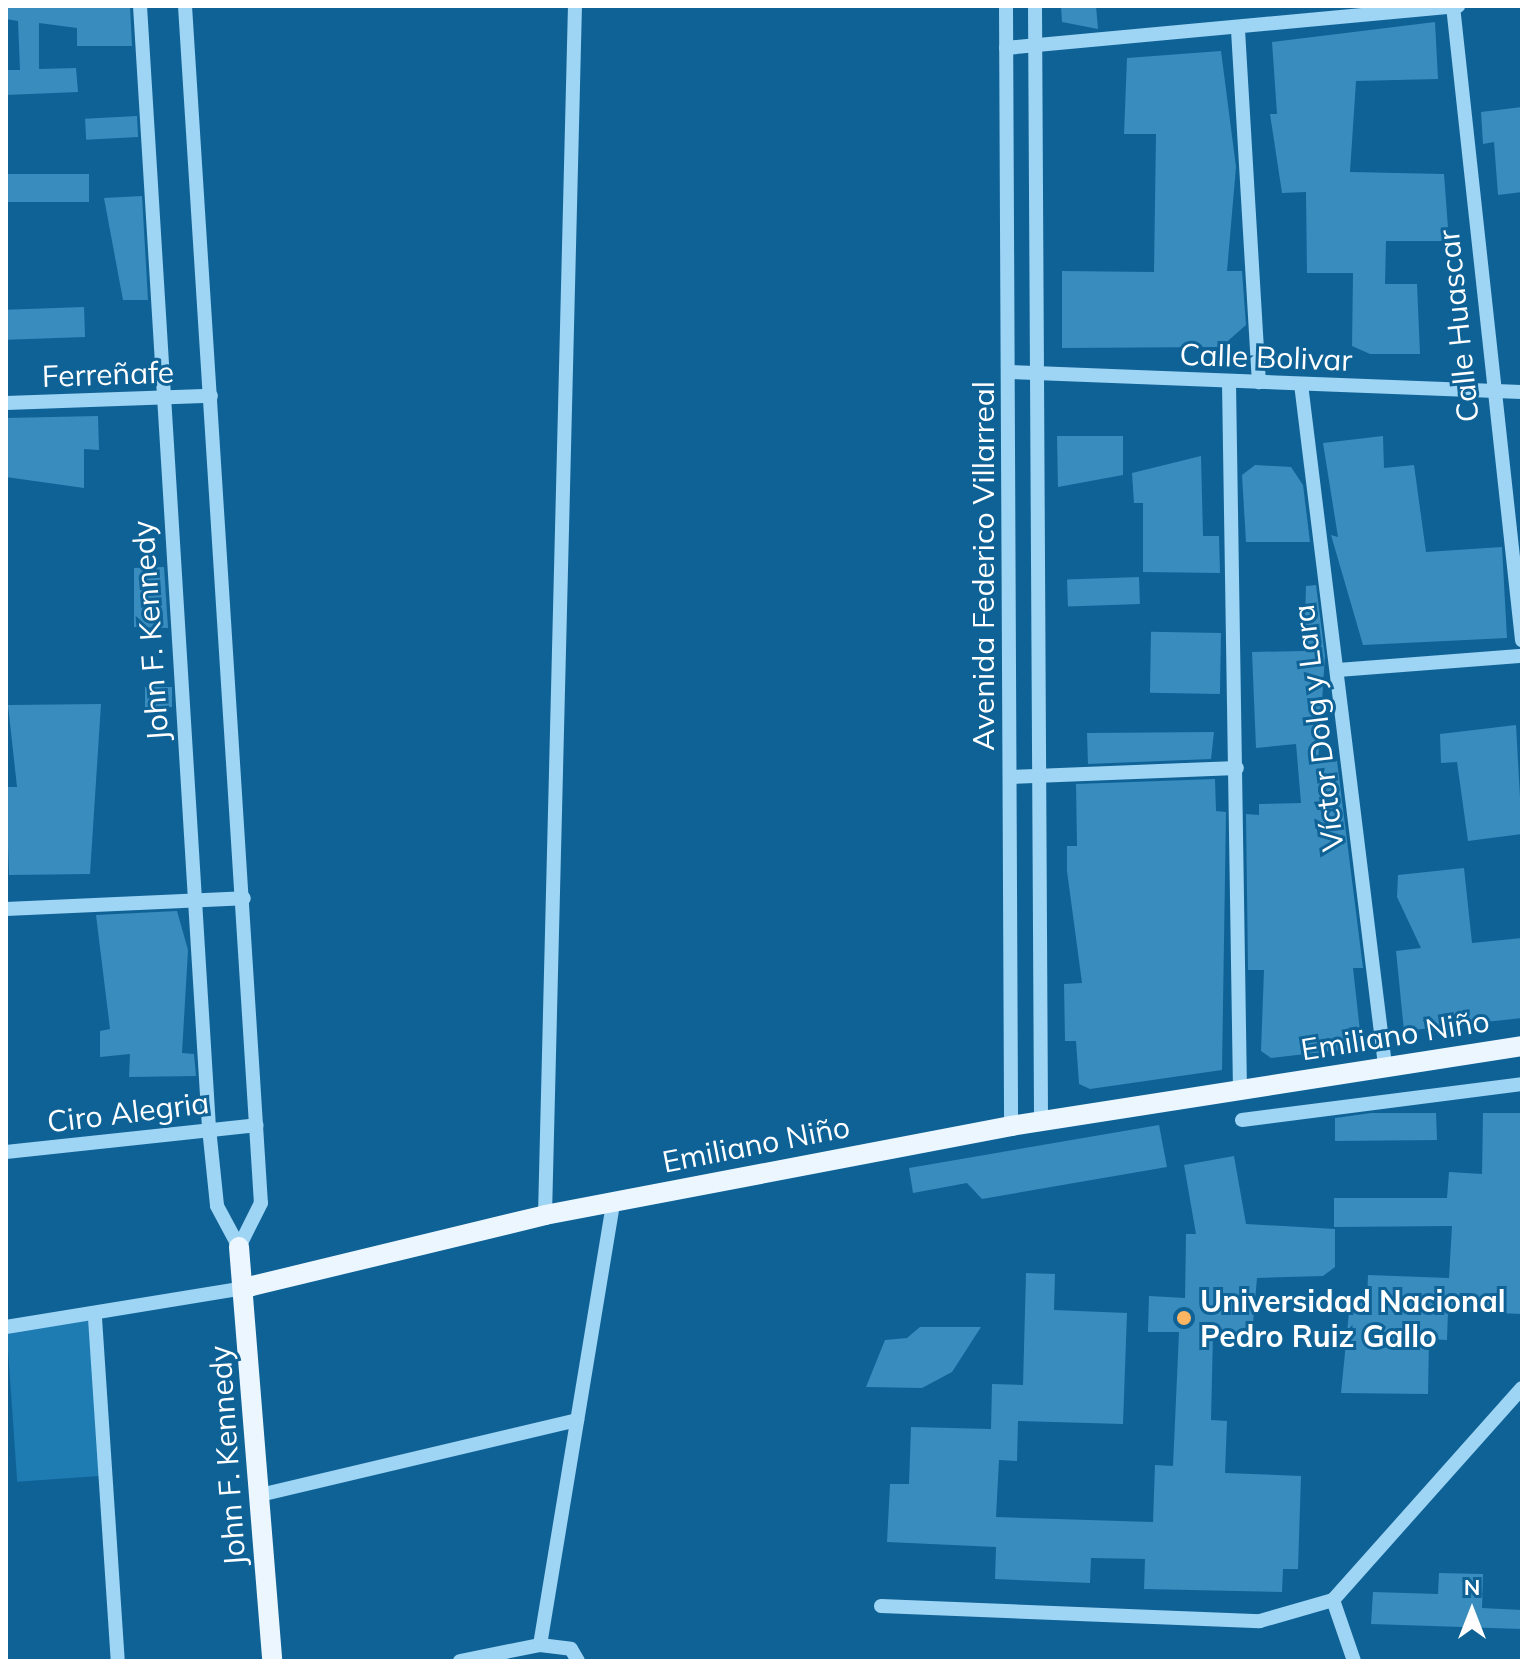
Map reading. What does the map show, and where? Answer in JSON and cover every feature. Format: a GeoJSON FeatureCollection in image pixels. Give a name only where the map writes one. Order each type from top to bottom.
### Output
{"type":"FeatureCollection","features":[{"type":"Feature","properties":{"kind":"main road","name":"Emiliano Niño"},"geometry":{"type":"LineString","coordinates":[[244,1288],[545,1215],[1041,1120],[1522,1046]]}},
{"type":"Feature","properties":{"kind":"main road","name":"John F. Kennedy"},"geometry":{"type":"LineString","coordinates":[[239,1247],[272,1661]]}},
{"type":"Feature","properties":{"kind":"street","name":"John F. Kennedy"},"geometry":{"type":"LineString","coordinates":[[140,6],[209,1128],[217,1206],[239,1247]]}},
{"type":"Feature","properties":{"kind":"street"},"geometry":{"type":"LineString","coordinates":[[185,6],[261,1203],[239,1247]]}},
{"type":"Feature","properties":{"kind":"street"},"geometry":{"type":"LineString","coordinates":[[545,1215],[575,6]]}},
{"type":"Feature","properties":{"kind":"street","name":"Avenida Federico Villarreal"},"geometry":{"type":"LineString","coordinates":[[1006,6],[1011,1126]]}},
{"type":"Feature","properties":{"kind":"street","name":"Avenida Federico Villarreal"},"geometry":{"type":"LineString","coordinates":[[1035,6],[1041,1120]]}},
{"type":"Feature","properties":{"kind":"street"},"geometry":{"type":"LineString","coordinates":[[1006,48],[1238,30],[1454,6]]}},
{"type":"Feature","properties":{"kind":"street","name":"Calle Huascar"},"geometry":{"type":"LineString","coordinates":[[1454,6],[1490,392],[1522,640]]}},
{"type":"Feature","properties":{"kind":"street"},"geometry":{"type":"LineString","coordinates":[[1238,30],[1259,382]]}},
{"type":"Feature","properties":{"kind":"street","name":"Calle Bolivar"},"geometry":{"type":"LineString","coordinates":[[1009,372],[1229,383],[1522,392]]}},
{"type":"Feature","properties":{"kind":"street"},"geometry":{"type":"LineString","coordinates":[[1229,383],[1240,1091]]}},
{"type":"Feature","properties":{"kind":"street","name":"Víctor Dolg y Lara"},"geometry":{"type":"LineString","coordinates":[[1301,384],[1385,1065]]}},
{"type":"Feature","properties":{"kind":"street","name":"Ferreñafe"},"geometry":{"type":"LineString","coordinates":[[6,403],[211,396]]}},
{"type":"Feature","properties":{"kind":"street"},"geometry":{"type":"LineString","coordinates":[[1338,670],[1522,656]]}},
{"type":"Feature","properties":{"kind":"street"},"geometry":{"type":"LineString","coordinates":[[1010,777],[1237,768]]}},
{"type":"Feature","properties":{"kind":"street"},"geometry":{"type":"LineString","coordinates":[[6,909],[244,898]]}},
{"type":"Feature","properties":{"kind":"street"},"geometry":{"type":"LineString","coordinates":[[1242,1120],[1522,1084]]}},
{"type":"Feature","properties":{"kind":"street","name":"Ciro Alegria"},"geometry":{"type":"LineString","coordinates":[[6,1152],[257,1125]]}},
{"type":"Feature","properties":{"kind":"street"},"geometry":{"type":"LineString","coordinates":[[540,1645],[613,1202]]}},
{"type":"Feature","properties":{"kind":"street","name":"Emiliano Niño"},"geometry":{"type":"LineString","coordinates":[[6,1327],[95,1318],[244,1288]]}},
{"type":"Feature","properties":{"kind":"street"},"geometry":{"type":"LineString","coordinates":[[95,1318],[118,1661]]}},
{"type":"Feature","properties":{"kind":"street"},"geometry":{"type":"LineString","coordinates":[[881,1606],[1260,1621],[1333,1600],[1522,1388]]}},
{"type":"Feature","properties":{"kind":"street"},"geometry":{"type":"LineString","coordinates":[[260,1495],[577,1420]]}},
{"type":"Feature","properties":{"kind":"street"},"geometry":{"type":"LineString","coordinates":[[1333,1600],[1354,1661]]}},
{"type":"Feature","properties":{"kind":"street"},"geometry":{"type":"LineString","coordinates":[[460,1661],[540,1645],[571,1649],[578,1661]]}},
{"type":"Feature","properties":{"kind":"shaded area"},"geometry":{"type":"Polygon","coordinates":[[[95,1318],[106,1476],[17,1482],[6,1324],[95,1318]]]}},
{"type":"Feature","properties":{"kind":"building"},"geometry":{"type":"Polygon","coordinates":[[[6,6],[130,6],[132,46],[77,46],[77,28],[39,23],[39,69],[76,68],[78,92],[6,95],[6,70],[20,70],[18,21],[6,19],[6,6]]]}},
{"type":"Feature","properties":{"kind":"building"},"geometry":{"type":"Polygon","coordinates":[[[1061,6],[1096,6],[1098,29],[1062,22],[1061,6]]]}},
{"type":"Feature","properties":{"kind":"building"},"geometry":{"type":"Polygon","coordinates":[[[1435,22],[1438,79],[1356,81],[1350,172],[1444,174],[1449,241],[1386,241],[1385,284],[1417,284],[1420,354],[1370,354],[1352,346],[1353,273],[1307,273],[1306,192],[1282,193],[1270,114],[1277,114],[1272,42],[1435,22]]]}},
{"type":"Feature","properties":{"kind":"building"},"geometry":{"type":"Polygon","coordinates":[[[1221,51],[1236,167],[1227,271],[1242,271],[1246,325],[1221,347],[1062,348],[1062,271],[1154,272],[1156,134],[1124,134],[1127,58],[1221,51]]]}},
{"type":"Feature","properties":{"kind":"building"},"geometry":{"type":"Polygon","coordinates":[[[1522,107],[1522,192],[1498,195],[1494,142],[1483,144],[1481,112],[1522,107]]]}},
{"type":"Feature","properties":{"kind":"building"},"geometry":{"type":"Polygon","coordinates":[[[137,116],[138,137],[86,140],[85,119],[137,116]]]}},
{"type":"Feature","properties":{"kind":"building"},"geometry":{"type":"Polygon","coordinates":[[[6,174],[89,174],[89,202],[6,202],[6,174]]]}},
{"type":"Feature","properties":{"kind":"building"},"geometry":{"type":"Polygon","coordinates":[[[142,196],[148,300],[123,300],[104,198],[142,196]]]}},
{"type":"Feature","properties":{"kind":"building"},"geometry":{"type":"Polygon","coordinates":[[[84,307],[85,337],[7,340],[6,310],[84,307]]]}},
{"type":"Feature","properties":{"kind":"building"},"geometry":{"type":"Polygon","coordinates":[[[98,416],[99,450],[84,449],[84,488],[6,477],[6,418],[98,416]]]}},
{"type":"Feature","properties":{"kind":"building"},"geometry":{"type":"Polygon","coordinates":[[[1057,436],[1123,436],[1123,475],[1058,487],[1057,436]]]}},
{"type":"Feature","properties":{"kind":"building"},"geometry":{"type":"Polygon","coordinates":[[[1383,436],[1384,468],[1414,465],[1426,552],[1502,547],[1507,638],[1363,645],[1331,535],[1338,537],[1323,443],[1383,436]]]}},
{"type":"Feature","properties":{"kind":"building"},"geometry":{"type":"Polygon","coordinates":[[[1201,456],[1203,536],[1219,536],[1220,573],[1143,572],[1143,503],[1134,503],[1132,473],[1201,456]]]}},
{"type":"Feature","properties":{"kind":"building"},"geometry":{"type":"Polygon","coordinates":[[[1255,465],[1291,467],[1303,485],[1310,542],[1246,542],[1242,475],[1255,465]]]}},
{"type":"Feature","properties":{"kind":"building"},"geometry":{"type":"Polygon","coordinates":[[[164,567],[168,628],[134,627],[134,568],[164,567]]]}},
{"type":"Feature","properties":{"kind":"building"},"geometry":{"type":"Polygon","coordinates":[[[1139,577],[1140,604],[1068,606],[1067,580],[1139,577]]]}},
{"type":"Feature","properties":{"kind":"building"},"geometry":{"type":"Polygon","coordinates":[[[1316,585],[1325,656],[1318,762],[1337,761],[1363,968],[1353,968],[1360,1031],[1349,1049],[1271,1058],[1261,1051],[1264,970],[1248,970],[1246,814],[1259,815],[1259,804],[1301,803],[1296,744],[1256,748],[1252,652],[1304,651],[1306,586],[1316,585]]]}},
{"type":"Feature","properties":{"kind":"building"},"geometry":{"type":"Polygon","coordinates":[[[1151,632],[1221,633],[1220,694],[1150,693],[1151,632]]]}},
{"type":"Feature","properties":{"kind":"building"},"geometry":{"type":"Polygon","coordinates":[[[145,687],[172,687],[172,707],[145,707],[145,687]]]}},
{"type":"Feature","properties":{"kind":"building"},"geometry":{"type":"Polygon","coordinates":[[[101,704],[90,874],[9,875],[6,787],[17,787],[8,705],[101,704]]]}},
{"type":"Feature","properties":{"kind":"building"},"geometry":{"type":"Polygon","coordinates":[[[1516,725],[1522,834],[1468,841],[1457,762],[1441,763],[1440,734],[1516,725]]]}},
{"type":"Feature","properties":{"kind":"building"},"geometry":{"type":"Polygon","coordinates":[[[1214,732],[1211,759],[1088,764],[1087,733],[1214,732]]]}},
{"type":"Feature","properties":{"kind":"building"},"geometry":{"type":"Polygon","coordinates":[[[1215,779],[1216,811],[1226,812],[1222,1070],[1090,1089],[1079,1084],[1076,1041],[1065,1041],[1064,984],[1082,983],[1067,871],[1067,846],[1077,846],[1076,784],[1215,779]]]}},
{"type":"Feature","properties":{"kind":"building"},"geometry":{"type":"Polygon","coordinates":[[[1464,868],[1472,943],[1522,938],[1522,1018],[1404,1031],[1396,951],[1421,948],[1397,897],[1398,875],[1464,868]]]}},
{"type":"Feature","properties":{"kind":"building"},"geometry":{"type":"Polygon","coordinates":[[[177,911],[188,950],[182,1053],[194,1054],[196,1076],[129,1077],[130,1054],[100,1057],[100,1031],[110,1029],[96,915],[177,911]]]}},
{"type":"Feature","properties":{"kind":"building"},"geometry":{"type":"Polygon","coordinates":[[[1371,1113],[1436,1113],[1437,1140],[1335,1141],[1335,1118],[1371,1113]]]}},
{"type":"Feature","properties":{"kind":"building"},"geometry":{"type":"Polygon","coordinates":[[[1483,1113],[1522,1113],[1522,1314],[1448,1311],[1447,1340],[1429,1339],[1428,1394],[1341,1393],[1350,1302],[1367,1303],[1368,1275],[1449,1278],[1452,1226],[1334,1227],[1334,1198],[1447,1198],[1449,1172],[1482,1174],[1483,1113]]]}},
{"type":"Feature","properties":{"kind":"building"},"geometry":{"type":"Polygon","coordinates":[[[1159,1125],[1167,1167],[982,1199],[967,1183],[913,1193],[909,1168],[1159,1125]]]}},
{"type":"Feature","properties":{"kind":"building"},"geometry":{"type":"Polygon","coordinates":[[[1234,1156],[1246,1224],[1335,1229],[1335,1267],[1323,1276],[1257,1278],[1252,1335],[1213,1334],[1211,1420],[1227,1421],[1225,1473],[1301,1476],[1298,1569],[1283,1569],[1282,1592],[1144,1589],[1145,1559],[1091,1558],[1090,1583],[995,1579],[996,1547],[887,1542],[890,1484],[909,1484],[911,1427],[991,1429],[992,1384],[1023,1385],[1026,1273],[1055,1274],[1054,1310],[1127,1313],[1123,1424],[1018,1421],[1017,1461],[999,1460],[996,1517],[1153,1522],[1155,1465],[1173,1466],[1179,1332],[1148,1332],[1149,1296],[1185,1298],[1186,1234],[1196,1234],[1184,1165],[1234,1156]]]}},
{"type":"Feature","properties":{"kind":"building"},"geometry":{"type":"Polygon","coordinates":[[[920,1327],[981,1327],[952,1372],[922,1388],[866,1387],[885,1340],[907,1338],[920,1327]]]}},
{"type":"Feature","properties":{"kind":"building"},"geometry":{"type":"Polygon","coordinates":[[[1439,1573],[1483,1574],[1482,1608],[1522,1610],[1522,1629],[1371,1624],[1373,1592],[1438,1594],[1439,1573]]]}},
{"type":"Feature","properties":{"kind":"place","name":"Universidad Nacional Pedro Ruiz Gallo"},"geometry":{"type":"Point","coordinates":[1184,1318]}}]}
